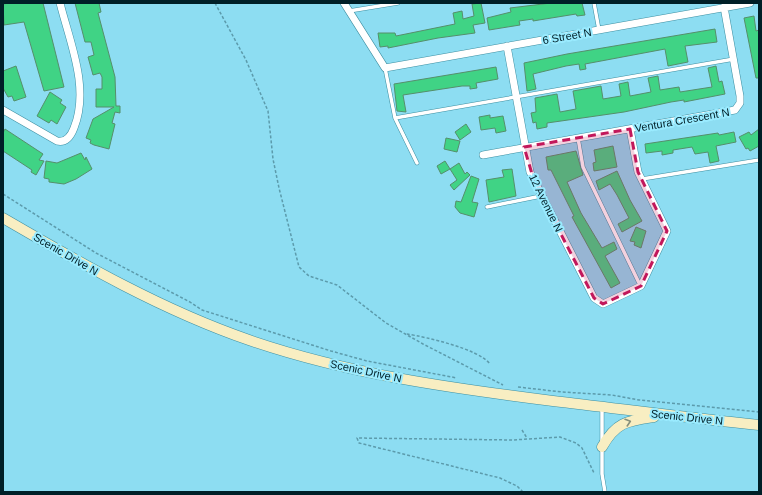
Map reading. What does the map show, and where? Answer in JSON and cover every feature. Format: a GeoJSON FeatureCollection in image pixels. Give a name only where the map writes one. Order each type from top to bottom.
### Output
{"type":"FeatureCollection","features":[{"type":"Feature","properties":{"kind":"main road","name":"Scenic Drive N"},"geometry":{"type":"LineString","coordinates":[[3,218],[74,260],[148,298],[249,340],[334,365],[402,379],[474,391],[759,425]]}},
{"type":"Feature","properties":{"kind":"main road"},"geometry":{"type":"LineString","coordinates":[[602,447],[612,431],[624,423],[666,415]]}},
{"type":"Feature","properties":{"kind":"street"},"geometry":{"type":"LineString","coordinates":[[3,110],[56,141],[67,140],[72,133],[79,115],[81,94],[79,76],[60,3]]}},
{"type":"Feature","properties":{"kind":"street"},"geometry":{"type":"LineString","coordinates":[[344,3],[385,68]]}},
{"type":"Feature","properties":{"kind":"street","name":"6 Street N"},"geometry":{"type":"LineString","coordinates":[[385,68],[750,3]]}},
{"type":"Feature","properties":{"kind":"street","name":"Ventura Crescent N"},"geometry":{"type":"LineString","coordinates":[[483,155],[735,110],[740,102],[740,96],[724,8]]}},
{"type":"Feature","properties":{"kind":"street","name":"12 Avenue N"},"geometry":{"type":"LineString","coordinates":[[507,46],[524,147],[530,172],[594,298],[600,304],[607,304],[641,286]]}},
{"type":"Feature","properties":{"kind":"street"},"geometry":{"type":"LineString","coordinates":[[630,129],[636,166],[667,231],[641,286]]}},
{"type":"Feature","properties":{"kind":"lane"},"geometry":{"type":"LineString","coordinates":[[350,11],[398,3]]}},
{"type":"Feature","properties":{"kind":"lane"},"geometry":{"type":"LineString","coordinates":[[594,3],[599,30]]}},
{"type":"Feature","properties":{"kind":"lane"},"geometry":{"type":"LineString","coordinates":[[395,118],[734,59]]}},
{"type":"Feature","properties":{"kind":"lane"},"geometry":{"type":"LineString","coordinates":[[385,68],[395,118],[417,163]]}},
{"type":"Feature","properties":{"kind":"lane"},"geometry":{"type":"LineString","coordinates":[[578,138],[583,167],[641,286]]}},
{"type":"Feature","properties":{"kind":"lane"},"geometry":{"type":"LineString","coordinates":[[642,179],[759,160]]}},
{"type":"Feature","properties":{"kind":"lane"},"geometry":{"type":"LineString","coordinates":[[487,207],[541,196]]}},
{"type":"Feature","properties":{"kind":"lane"},"geometry":{"type":"LineString","coordinates":[[602,407],[602,474],[605,492]]}},
{"type":"Feature","properties":{"kind":"path"},"geometry":{"type":"LineString","coordinates":[[215,3],[262,96],[270,123],[273,159],[299,268],[309,276],[343,290],[386,322],[405,333],[503,385]]}},
{"type":"Feature","properties":{"kind":"path"},"geometry":{"type":"LineString","coordinates":[[3,194],[96,253],[202,310],[331,351],[374,362],[464,380]]}},
{"type":"Feature","properties":{"kind":"path"},"geometry":{"type":"LineString","coordinates":[[405,333],[458,346],[486,360],[490,364]]}},
{"type":"Feature","properties":{"kind":"path"},"geometry":{"type":"LineString","coordinates":[[495,384],[510,386]]}},
{"type":"Feature","properties":{"kind":"path"},"geometry":{"type":"LineString","coordinates":[[518,387],[562,392],[612,395],[639,400],[759,412]]}},
{"type":"Feature","properties":{"kind":"path"},"geometry":{"type":"LineString","coordinates":[[522,430],[527,438]]}},
{"type":"Feature","properties":{"kind":"path"},"geometry":{"type":"LineString","coordinates":[[524,492],[500,478],[388,452],[359,443],[357,438],[527,438],[552,436],[576,443],[582,448],[594,473]]}},
{"type":"Feature","properties":{"kind":"highlighted area"},"geometry":{"type":"Polygon","coordinates":[[[630,129],[638,172],[667,231],[641,286],[603,304],[594,298],[535,184],[524,147],[630,129]]]}},
{"type":"Feature","properties":{"kind":"building"},"geometry":{"type":"Polygon","coordinates":[[[43,3],[64,87],[44,91],[24,22],[4,25],[3,4],[43,3]]]}},
{"type":"Feature","properties":{"kind":"building"},"geometry":{"type":"Polygon","coordinates":[[[75,3],[99,3],[101,12],[98,13],[115,77],[116,106],[120,106],[120,113],[115,112],[112,123],[115,124],[109,149],[94,145],[90,143],[91,140],[86,138],[93,119],[114,107],[96,107],[96,89],[102,89],[102,77],[100,73],[93,75],[88,57],[94,55],[91,42],[85,42],[75,3]]]}},
{"type":"Feature","properties":{"kind":"building"},"geometry":{"type":"Polygon","coordinates":[[[481,3],[485,23],[473,25],[475,33],[438,38],[388,48],[388,46],[380,47],[378,33],[395,33],[396,36],[455,24],[453,13],[462,11],[463,19],[474,16],[472,4],[481,3]]]}},
{"type":"Feature","properties":{"kind":"building"},"geometry":{"type":"Polygon","coordinates":[[[551,3],[582,3],[585,15],[577,16],[576,14],[533,21],[533,19],[519,21],[520,25],[489,30],[487,18],[511,12],[510,8],[551,3]]]}},
{"type":"Feature","properties":{"kind":"building"},"geometry":{"type":"Polygon","coordinates":[[[754,16],[756,31],[759,30],[759,78],[756,78],[744,18],[754,16]]]}},
{"type":"Feature","properties":{"kind":"building"},"geometry":{"type":"Polygon","coordinates":[[[715,29],[717,42],[685,46],[688,62],[668,66],[665,49],[585,64],[586,69],[580,70],[579,64],[566,66],[533,74],[536,89],[527,91],[524,63],[567,54],[715,29]]]}},
{"type":"Feature","properties":{"kind":"building"},"geometry":{"type":"Polygon","coordinates":[[[16,66],[26,97],[14,101],[12,96],[8,97],[3,88],[3,71],[16,66]]]}},
{"type":"Feature","properties":{"kind":"building"},"geometry":{"type":"Polygon","coordinates":[[[716,66],[719,82],[722,81],[725,94],[684,102],[684,100],[671,102],[624,112],[547,123],[547,127],[537,129],[536,122],[533,123],[531,113],[536,112],[535,98],[557,94],[560,112],[576,109],[573,91],[601,86],[603,99],[621,96],[619,84],[628,82],[630,96],[651,92],[648,78],[658,76],[660,90],[679,87],[680,92],[712,87],[708,68],[716,66]]]}},
{"type":"Feature","properties":{"kind":"building"},"geometry":{"type":"Polygon","coordinates":[[[496,67],[498,79],[476,83],[477,88],[470,89],[470,86],[462,86],[403,95],[406,112],[397,111],[394,84],[496,67]]]}},
{"type":"Feature","properties":{"kind":"building"},"geometry":{"type":"Polygon","coordinates":[[[50,92],[62,100],[60,103],[66,107],[57,124],[51,120],[49,123],[37,116],[50,92]]]}},
{"type":"Feature","properties":{"kind":"building"},"geometry":{"type":"Polygon","coordinates":[[[490,115],[490,118],[503,116],[506,131],[496,133],[495,128],[481,130],[479,117],[490,115]]]}},
{"type":"Feature","properties":{"kind":"building"},"geometry":{"type":"Polygon","coordinates":[[[466,124],[471,132],[460,140],[455,132],[466,124]]]}},
{"type":"Feature","properties":{"kind":"building"},"geometry":{"type":"Polygon","coordinates":[[[5,129],[43,154],[39,160],[44,161],[36,175],[31,172],[32,170],[3,151],[3,133],[5,129]]]}},
{"type":"Feature","properties":{"kind":"building"},"geometry":{"type":"Polygon","coordinates":[[[759,129],[759,146],[750,151],[748,148],[746,149],[739,137],[749,132],[751,135],[759,129]]]}},
{"type":"Feature","properties":{"kind":"building"},"geometry":{"type":"Polygon","coordinates":[[[734,132],[736,142],[716,146],[719,161],[710,163],[708,152],[695,154],[692,147],[673,150],[673,153],[662,155],[662,151],[646,153],[645,144],[734,132]]]}},
{"type":"Feature","properties":{"kind":"building"},"geometry":{"type":"Polygon","coordinates":[[[446,138],[460,141],[457,152],[444,149],[446,138]]]}},
{"type":"Feature","properties":{"kind":"building"},"geometry":{"type":"Polygon","coordinates":[[[613,146],[617,167],[594,171],[593,163],[596,162],[594,150],[613,146]]]}},
{"type":"Feature","properties":{"kind":"building"},"geometry":{"type":"Polygon","coordinates":[[[576,151],[583,175],[567,182],[581,213],[602,248],[614,242],[617,249],[605,256],[620,283],[611,288],[572,217],[574,216],[551,170],[548,170],[546,157],[576,151]]]}},
{"type":"Feature","properties":{"kind":"building"},"geometry":{"type":"Polygon","coordinates":[[[81,153],[85,160],[86,157],[92,169],[76,179],[64,184],[49,182],[49,179],[44,178],[46,161],[57,163],[81,153]]]}},
{"type":"Feature","properties":{"kind":"building"},"geometry":{"type":"Polygon","coordinates":[[[445,161],[450,169],[441,174],[437,166],[445,161]]]}},
{"type":"Feature","properties":{"kind":"building"},"geometry":{"type":"Polygon","coordinates":[[[459,163],[465,174],[467,172],[470,175],[454,190],[450,185],[457,180],[450,169],[459,163]]]}},
{"type":"Feature","properties":{"kind":"building"},"geometry":{"type":"Polygon","coordinates":[[[512,169],[516,196],[489,202],[486,180],[504,177],[502,170],[512,169]]]}},
{"type":"Feature","properties":{"kind":"building"},"geometry":{"type":"Polygon","coordinates":[[[617,171],[630,200],[642,221],[622,232],[618,224],[629,218],[610,184],[599,190],[596,181],[617,171]]]}},
{"type":"Feature","properties":{"kind":"building"},"geometry":{"type":"Polygon","coordinates":[[[471,176],[479,179],[472,202],[478,203],[474,217],[460,213],[455,207],[456,201],[461,202],[471,176]]]}},
{"type":"Feature","properties":{"kind":"building"},"geometry":{"type":"Polygon","coordinates":[[[636,227],[646,231],[641,248],[634,245],[635,242],[630,241],[636,227]]]}}]}
